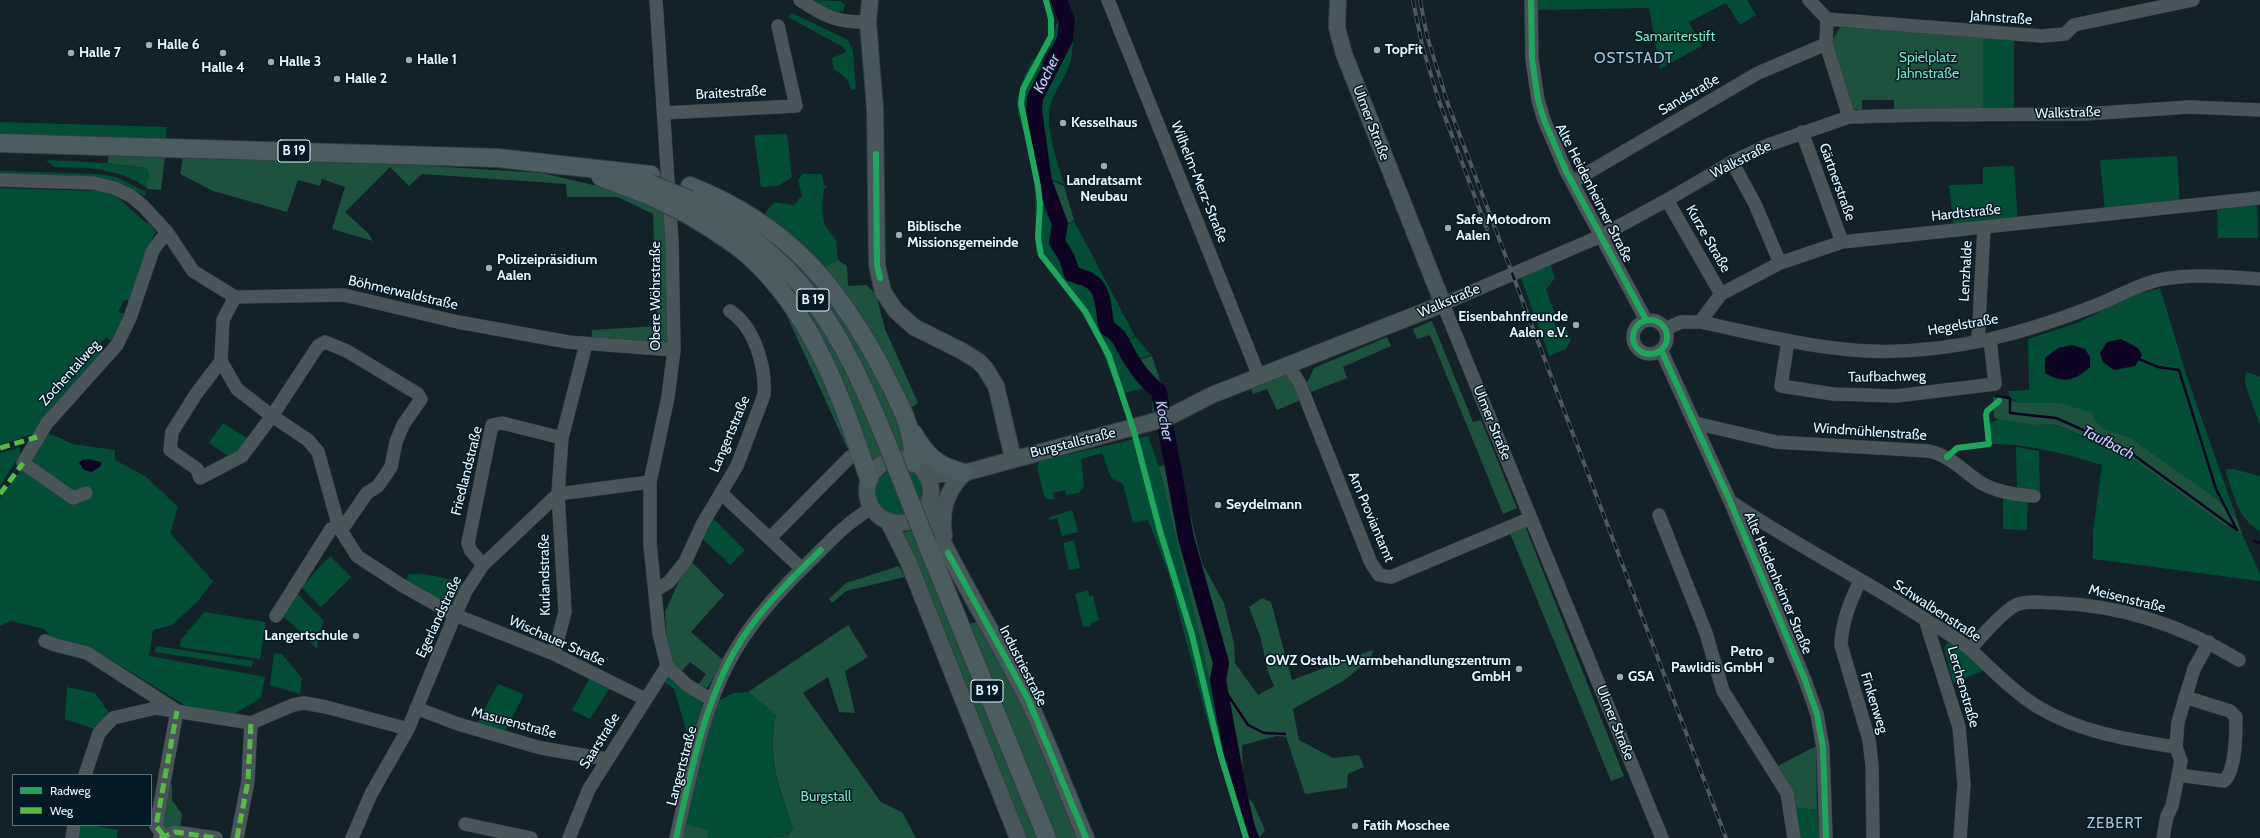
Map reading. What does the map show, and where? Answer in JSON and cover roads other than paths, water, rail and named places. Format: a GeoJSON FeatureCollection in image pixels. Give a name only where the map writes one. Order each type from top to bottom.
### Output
{"type":"FeatureCollection","features":[{"type":"Feature","properties":{"kind":"highway","name":"B 19"},"geometry":{"type":"LineString","coordinates":[[0,143],[157,146],[498,158],[559,163],[602,170],[650,185],[690,200],[725,220],[758,243],[806,290],[824,315],[862,382],[1047,838]]}},
{"type":"Feature","properties":{"kind":"highway"},"geometry":{"type":"LineString","coordinates":[[559,163],[650,185]]}},
{"type":"Feature","properties":{"kind":"highway"},"geometry":{"type":"LineString","coordinates":[[690,200],[730,204],[758,219],[783,238],[814,268],[838,297],[866,338],[907,422],[922,447],[931,458],[940,465],[964,473]]}},
{"type":"Feature","properties":{"kind":"highway"},"geometry":{"type":"LineString","coordinates":[[690,200],[723,236],[750,256],[775,283],[798,314],[818,349],[840,400],[870,479]]}},
{"type":"Feature","properties":{"kind":"highway"},"geometry":{"type":"LineString","coordinates":[[907,422],[912,436],[913,463]]}},
{"type":"Feature","properties":{"kind":"main road"},"geometry":{"type":"LineString","coordinates":[[858,0],[868,22]]}},
{"type":"Feature","properties":{"kind":"main road"},"geometry":{"type":"LineString","coordinates":[[870,0],[868,22],[875,109],[877,265],[883,292],[896,310],[914,327],[966,353],[985,368],[996,386],[1013,458]]}},
{"type":"Feature","properties":{"kind":"main road","name":"Ulmer Straße"},"geometry":{"type":"LineString","coordinates":[[1338,2],[1337,28],[1344,54],[1443,304]]}},
{"type":"Feature","properties":{"kind":"main road","name":"Walkstraße"},"geometry":{"type":"LineString","coordinates":[[1259,376],[1443,304]]}},
{"type":"Feature","properties":{"kind":"main road","name":"Burgstallstraße"},"geometry":{"type":"LineString","coordinates":[[926,475],[964,473],[1013,458],[1161,420],[1212,395],[1259,376]]}},
{"type":"Feature","properties":{"kind":"main road"},"geometry":{"type":"LineString","coordinates":[[989,465],[1003,444],[1007,433]]}},
{"type":"Feature","properties":{"kind":"main road"},"geometry":{"type":"LineString","coordinates":[[929,502],[930,485],[926,475],[913,463],[903,460],[893,460],[883,464],[875,470],[867,489],[868,499],[872,508],[888,521],[908,561],[1018,838]]}},
{"type":"Feature","properties":{"kind":"main road"},"geometry":{"type":"LineString","coordinates":[[888,521],[906,522],[921,514],[944,482],[964,473]]}},
{"type":"Feature","properties":{"kind":"main road"},"geometry":{"type":"LineString","coordinates":[[948,553],[942,514],[948,492],[964,473]]}},
{"type":"Feature","properties":{"kind":"main road","name":"Industriestraße"},"geometry":{"type":"LineString","coordinates":[[929,502],[948,553],[1028,700],[1086,838]]}},
{"type":"Feature","properties":{"kind":"street","name":"Obere Wöhrstraße"},"geometry":{"type":"LineString","coordinates":[[656,0],[672,242],[674,350],[668,397],[650,482],[650,544],[656,590]]}},
{"type":"Feature","properties":{"kind":"street"},"geometry":{"type":"LineString","coordinates":[[800,0],[830,18],[847,22],[868,22]]}},
{"type":"Feature","properties":{"kind":"street","name":"Wilhelm-Merz-Straße"},"geometry":{"type":"LineString","coordinates":[[1108,0],[1259,376]]}},
{"type":"Feature","properties":{"kind":"street","name":"Alte Heidenheimer Straße"},"geometry":{"type":"LineString","coordinates":[[1531,0],[1530,42],[1538,100],[1553,142],[1600,236],[1646,320]]}},
{"type":"Feature","properties":{"kind":"street"},"geometry":{"type":"LineString","coordinates":[[1810,0],[1827,19],[1826,44],[1849,117]]}},
{"type":"Feature","properties":{"kind":"street","name":"Jahnstraße"},"geometry":{"type":"LineString","coordinates":[[1827,19],[2041,36],[2065,34],[2074,25],[2193,0]]}},
{"type":"Feature","properties":{"kind":"street","name":"Braitestraße"},"geometry":{"type":"LineString","coordinates":[[664,113],[796,106],[797,103],[778,26]]}},
{"type":"Feature","properties":{"kind":"street","name":"Sandstraße"},"geometry":{"type":"LineString","coordinates":[[1572,182],[1758,73],[1826,44]]}},
{"type":"Feature","properties":{"kind":"street","name":"Walkstraße"},"geometry":{"type":"LineString","coordinates":[[1443,304],[1600,236],[1667,200],[1732,162],[1802,132],[1849,117],[1920,114],[2085,114],[2189,107],[2260,110]]}},
{"type":"Feature","properties":{"kind":"street","name":"Gärtnerstraße"},"geometry":{"type":"LineString","coordinates":[[1802,132],[1842,242]]}},
{"type":"Feature","properties":{"kind":"street"},"geometry":{"type":"LineString","coordinates":[[1732,162],[1755,204],[1780,263]]}},
{"type":"Feature","properties":{"kind":"street"},"geometry":{"type":"LineString","coordinates":[[0,180],[94,183],[114,188],[130,196],[156,220],[167,232],[193,271],[235,297],[224,320],[221,361],[196,394],[172,432],[170,450],[197,469],[200,478],[242,456],[272,416],[318,346],[325,342],[347,352],[418,394],[421,399],[403,425],[396,442],[391,467],[378,486],[367,493],[345,525],[331,529],[276,616]]}},
{"type":"Feature","properties":{"kind":"street","name":"Hardtstraße"},"geometry":{"type":"LineString","coordinates":[[1700,322],[1721,294],[1780,263],[1842,242],[2260,198]]}},
{"type":"Feature","properties":{"kind":"street","name":"Kurze Straße"},"geometry":{"type":"LineString","coordinates":[[1667,200],[1721,294]]}},
{"type":"Feature","properties":{"kind":"street","name":"Lenzhalde"},"geometry":{"type":"LineString","coordinates":[[1984,227],[1984,340]]}},
{"type":"Feature","properties":{"kind":"street","name":"Zochentalweg"},"geometry":{"type":"LineString","coordinates":[[86,493],[73,498],[22,463],[47,423],[117,345],[130,318],[153,250],[167,232]]}},
{"type":"Feature","properties":{"kind":"street","name":"Hegelstraße"},"geometry":{"type":"LineString","coordinates":[[1665,329],[1681,322],[1700,322],[1788,341],[1835,348],[1881,351],[1924,348],[1984,340],[2081,311],[2134,287],[2159,280],[2187,276],[2260,279]]}},
{"type":"Feature","properties":{"kind":"street","name":"Böhmerwaldstraße"},"geometry":{"type":"LineString","coordinates":[[235,297],[344,295],[458,322],[586,344],[674,350]]}},
{"type":"Feature","properties":{"kind":"street","name":"Ulmer Straße"},"geometry":{"type":"LineString","coordinates":[[1443,304],[1662,838]]}},
{"type":"Feature","properties":{"kind":"street","name":"Langertstraße"},"geometry":{"type":"LineString","coordinates":[[656,590],[669,582],[685,562],[703,523],[737,466],[764,395],[765,383],[762,365],[750,336],[736,315],[730,311]]}},
{"type":"Feature","properties":{"kind":"street"},"geometry":{"type":"LineString","coordinates":[[1646,320],[1657,321],[1665,329],[1666,340],[1661,350],[1646,354],[1634,344],[1634,329],[1641,322],[1646,320]]}},
{"type":"Feature","properties":{"kind":"street","name":"Taufbachweg"},"geometry":{"type":"LineString","coordinates":[[1788,341],[1781,386],[1833,394],[1896,396],[1995,384],[1984,340]]}},
{"type":"Feature","properties":{"kind":"street"},"geometry":{"type":"LineString","coordinates":[[586,344],[562,438],[558,494],[650,482]]}},
{"type":"Feature","properties":{"kind":"street","name":"Alte Heidenheimer Straße"},"geometry":{"type":"LineString","coordinates":[[1661,350],[1730,500],[1805,680],[1817,714],[1822,748],[1826,838]]}},
{"type":"Feature","properties":{"kind":"street","name":"Wischauer Straße"},"geometry":{"type":"LineString","coordinates":[[221,361],[237,389],[272,416],[308,440],[318,452],[339,527],[357,556],[403,586],[454,615],[554,654],[645,699]]}},
{"type":"Feature","properties":{"kind":"street","name":"Am Proviantamt"},"geometry":{"type":"LineString","coordinates":[[1293,363],[1371,563],[1379,575],[1391,577],[1531,518]]}},
{"type":"Feature","properties":{"kind":"street","name":"Friedlandstraße"},"geometry":{"type":"LineString","coordinates":[[483,565],[471,551],[468,543],[492,425],[502,423],[562,438]]}},
{"type":"Feature","properties":{"kind":"street","name":"Windmühlenstraße"},"geometry":{"type":"LineString","coordinates":[[1695,423],[1776,442],[1929,451],[1947,457],[1993,489],[2034,496]]}},
{"type":"Feature","properties":{"kind":"street"},"geometry":{"type":"LineString","coordinates":[[770,538],[850,457]]}},
{"type":"Feature","properties":{"kind":"street"},"geometry":{"type":"LineString","coordinates":[[721,493],[802,569]]}},
{"type":"Feature","properties":{"kind":"street","name":"Egerlandstraße"},"geometry":{"type":"LineString","coordinates":[[352,838],[371,794],[408,729],[454,615],[466,591],[483,565],[558,494]]}},
{"type":"Feature","properties":{"kind":"street","name":"Kurlandstraße"},"geometry":{"type":"LineString","coordinates":[[554,654],[564,612],[558,494]]}},
{"type":"Feature","properties":{"kind":"street","name":"Schwalbenstraße"},"geometry":{"type":"LineString","coordinates":[[1730,500],[1769,528],[1925,619],[1970,649],[2010,687],[2038,707],[2069,722],[2121,739],[2176,747]]}},
{"type":"Feature","properties":{"kind":"street"},"geometry":{"type":"LineString","coordinates":[[656,590],[660,633],[667,666],[687,685],[712,700],[734,652],[751,626],[802,569],[852,522],[872,508]]}},
{"type":"Feature","properties":{"kind":"street"},"geometry":{"type":"LineString","coordinates":[[1659,515],[1706,633],[1723,691],[1787,793],[1794,838]]}},
{"type":"Feature","properties":{"kind":"street","name":"Finkenweg"},"geometry":{"type":"LineString","coordinates":[[1860,581],[1848,608],[1842,629],[1841,645],[1869,740],[1872,765],[1873,838]]}},
{"type":"Feature","properties":{"kind":"street","name":"Meisenstraße"},"geometry":{"type":"LineString","coordinates":[[1970,649],[1993,624],[2015,605],[2030,602],[2088,604],[2149,619],[2209,642],[2239,660]]}},
{"type":"Feature","properties":{"kind":"street","name":"Lerchenstraße"},"geometry":{"type":"LineString","coordinates":[[1925,619],[1959,727],[1964,784],[1960,838]]}},
{"type":"Feature","properties":{"kind":"street"},"geometry":{"type":"LineString","coordinates":[[45,641],[87,653],[177,711]]}},
{"type":"Feature","properties":{"kind":"street"},"geometry":{"type":"LineString","coordinates":[[2163,838],[2167,816],[2172,806],[2181,761],[2176,747],[2178,722],[2194,669],[2209,642]]}},
{"type":"Feature","properties":{"kind":"street","name":"Saarstraße"},"geometry":{"type":"LineString","coordinates":[[569,838],[589,789],[606,759],[667,666]]}},
{"type":"Feature","properties":{"kind":"street"},"geometry":{"type":"LineString","coordinates":[[2178,775],[2224,781],[2231,772],[2236,729],[2236,717],[2230,711],[2185,697]]}},
{"type":"Feature","properties":{"kind":"street","name":"Langertstraße"},"geometry":{"type":"LineString","coordinates":[[676,838],[712,700]]}},
{"type":"Feature","properties":{"kind":"street"},"geometry":{"type":"LineString","coordinates":[[85,774],[99,733],[113,718],[156,708],[251,722],[292,705],[304,703],[326,707],[408,729]]}},
{"type":"Feature","properties":{"kind":"street","name":"Masurenstraße"},"geometry":{"type":"LineString","coordinates":[[416,708],[458,724],[541,748],[606,759]]}},
{"type":"Feature","properties":{"kind":"street"},"geometry":{"type":"LineString","coordinates":[[177,711],[156,826],[161,837],[175,832],[216,838]]}},
{"type":"Feature","properties":{"kind":"street"},"geometry":{"type":"LineString","coordinates":[[236,838],[248,781],[251,722]]}},
{"type":"Feature","properties":{"kind":"street"},"geometry":{"type":"LineString","coordinates":[[465,824],[531,838]]}},
{"type":"Feature","properties":{"kind":"street"},"geometry":{"type":"LineString","coordinates":[[72,838],[74,826]]}},
{"type":"Feature","properties":{"kind":"waterway","name":"Kocher"},"geometry":{"type":"LineString","coordinates":[[1059,0],[1067,21],[1065,39],[1035,98],[1034,110],[1044,181],[1060,224],[1057,242],[1067,258],[1072,274],[1088,279],[1096,286],[1103,303],[1107,328],[1118,336],[1139,371],[1159,392],[1186,538],[1221,663],[1218,680],[1238,789],[1247,828],[1251,838]]}},
{"type":"Feature","properties":{"kind":"waterway"},"geometry":{"type":"LineString","coordinates":[[2139,359],[2158,367],[2179,370],[2216,489],[2237,530]]}},
{"type":"Feature","properties":{"kind":"waterway","name":"Taufbach"},"geometry":{"type":"LineString","coordinates":[[1996,396],[2010,398],[2010,413],[2056,418],[2124,448],[2237,530]]}},
{"type":"Feature","properties":{"kind":"waterway","name":"Taufbach"},"geometry":{"type":"LineString","coordinates":[[2254,541],[2260,543]]}},
{"type":"Feature","properties":{"kind":"waterway"},"geometry":{"type":"LineString","coordinates":[[1218,680],[1248,725],[1264,733],[1285,734]]}},
{"type":"Feature","properties":{"kind":"railway"},"geometry":{"type":"LineString","coordinates":[[1413,0],[1422,45],[1439,101],[1487,229]]}},
{"type":"Feature","properties":{"kind":"railway"},"geometry":{"type":"LineString","coordinates":[[1420,0],[1427,36],[1448,104],[1726,838]]}},
{"type":"Feature","properties":{"kind":"place","name":"Halle 6"},"geometry":{"type":"Point","coordinates":[149,45]}},
{"type":"Feature","properties":{"kind":"place","name":"TopFit"},"geometry":{"type":"Point","coordinates":[1377,50]}},
{"type":"Feature","properties":{"kind":"place","name":"Halle 7"},"geometry":{"type":"Point","coordinates":[71,53]}},
{"type":"Feature","properties":{"kind":"place","name":"Halle 4"},"geometry":{"type":"Point","coordinates":[223,53]}},
{"type":"Feature","properties":{"kind":"place","name":"Halle 1"},"geometry":{"type":"Point","coordinates":[409,60]}},
{"type":"Feature","properties":{"kind":"place","name":"Halle 3"},"geometry":{"type":"Point","coordinates":[271,62]}},
{"type":"Feature","properties":{"kind":"place","name":"Halle 2"},"geometry":{"type":"Point","coordinates":[337,79]}},
{"type":"Feature","properties":{"kind":"place","name":"Kesselhaus"},"geometry":{"type":"Point","coordinates":[1063,123]}},
{"type":"Feature","properties":{"kind":"place","name":"Landratsamt Neubau"},"geometry":{"type":"Point","coordinates":[1104,166]}},
{"type":"Feature","properties":{"kind":"place","name":"Safe Motodrom Aalen"},"geometry":{"type":"Point","coordinates":[1448,228]}},
{"type":"Feature","properties":{"kind":"place","name":"Biblische Missionsgemeinde"},"geometry":{"type":"Point","coordinates":[899,235]}},
{"type":"Feature","properties":{"kind":"place","name":"Polizeipräsidium Aalen"},"geometry":{"type":"Point","coordinates":[489,268]}},
{"type":"Feature","properties":{"kind":"place","name":"Eisenbahnfreunde Aalen e.V."},"geometry":{"type":"Point","coordinates":[1576,325]}},
{"type":"Feature","properties":{"kind":"place","name":"Seydelmann"},"geometry":{"type":"Point","coordinates":[1218,505]}},
{"type":"Feature","properties":{"kind":"place","name":"Langertschule"},"geometry":{"type":"Point","coordinates":[356,636]}},
{"type":"Feature","properties":{"kind":"place","name":"Petro Pawlidis GmbH"},"geometry":{"type":"Point","coordinates":[1771,660]}},
{"type":"Feature","properties":{"kind":"place","name":"OWZ Ostalb-Warmbehandlungszentrum GmbH"},"geometry":{"type":"Point","coordinates":[1519,669]}},
{"type":"Feature","properties":{"kind":"place","name":"GSA"},"geometry":{"type":"Point","coordinates":[1620,677]}},
{"type":"Feature","properties":{"kind":"place","name":"Fatih Moschee"},"geometry":{"type":"Point","coordinates":[1355,826]}},
{"type":"Feature","properties":{"kind":"district","name":"OSTSTADT"},"geometry":{"type":"Point","coordinates":[1634,59]}},
{"type":"Feature","properties":{"kind":"district","name":"ZEBERT"},"geometry":{"type":"Point","coordinates":[2115,824]}},
{"type":"Feature","properties":{"kind":"park label","name":"Samariterstift"},"geometry":{"type":"Point","coordinates":[1675,37]}},
{"type":"Feature","properties":{"kind":"park label","name":"Spielplatz Jahnstraße"},"geometry":{"type":"Point","coordinates":[1928,66]}},
{"type":"Feature","properties":{"kind":"park label","name":"Burgstall"},"geometry":{"type":"Point","coordinates":[826,797]}}]}
